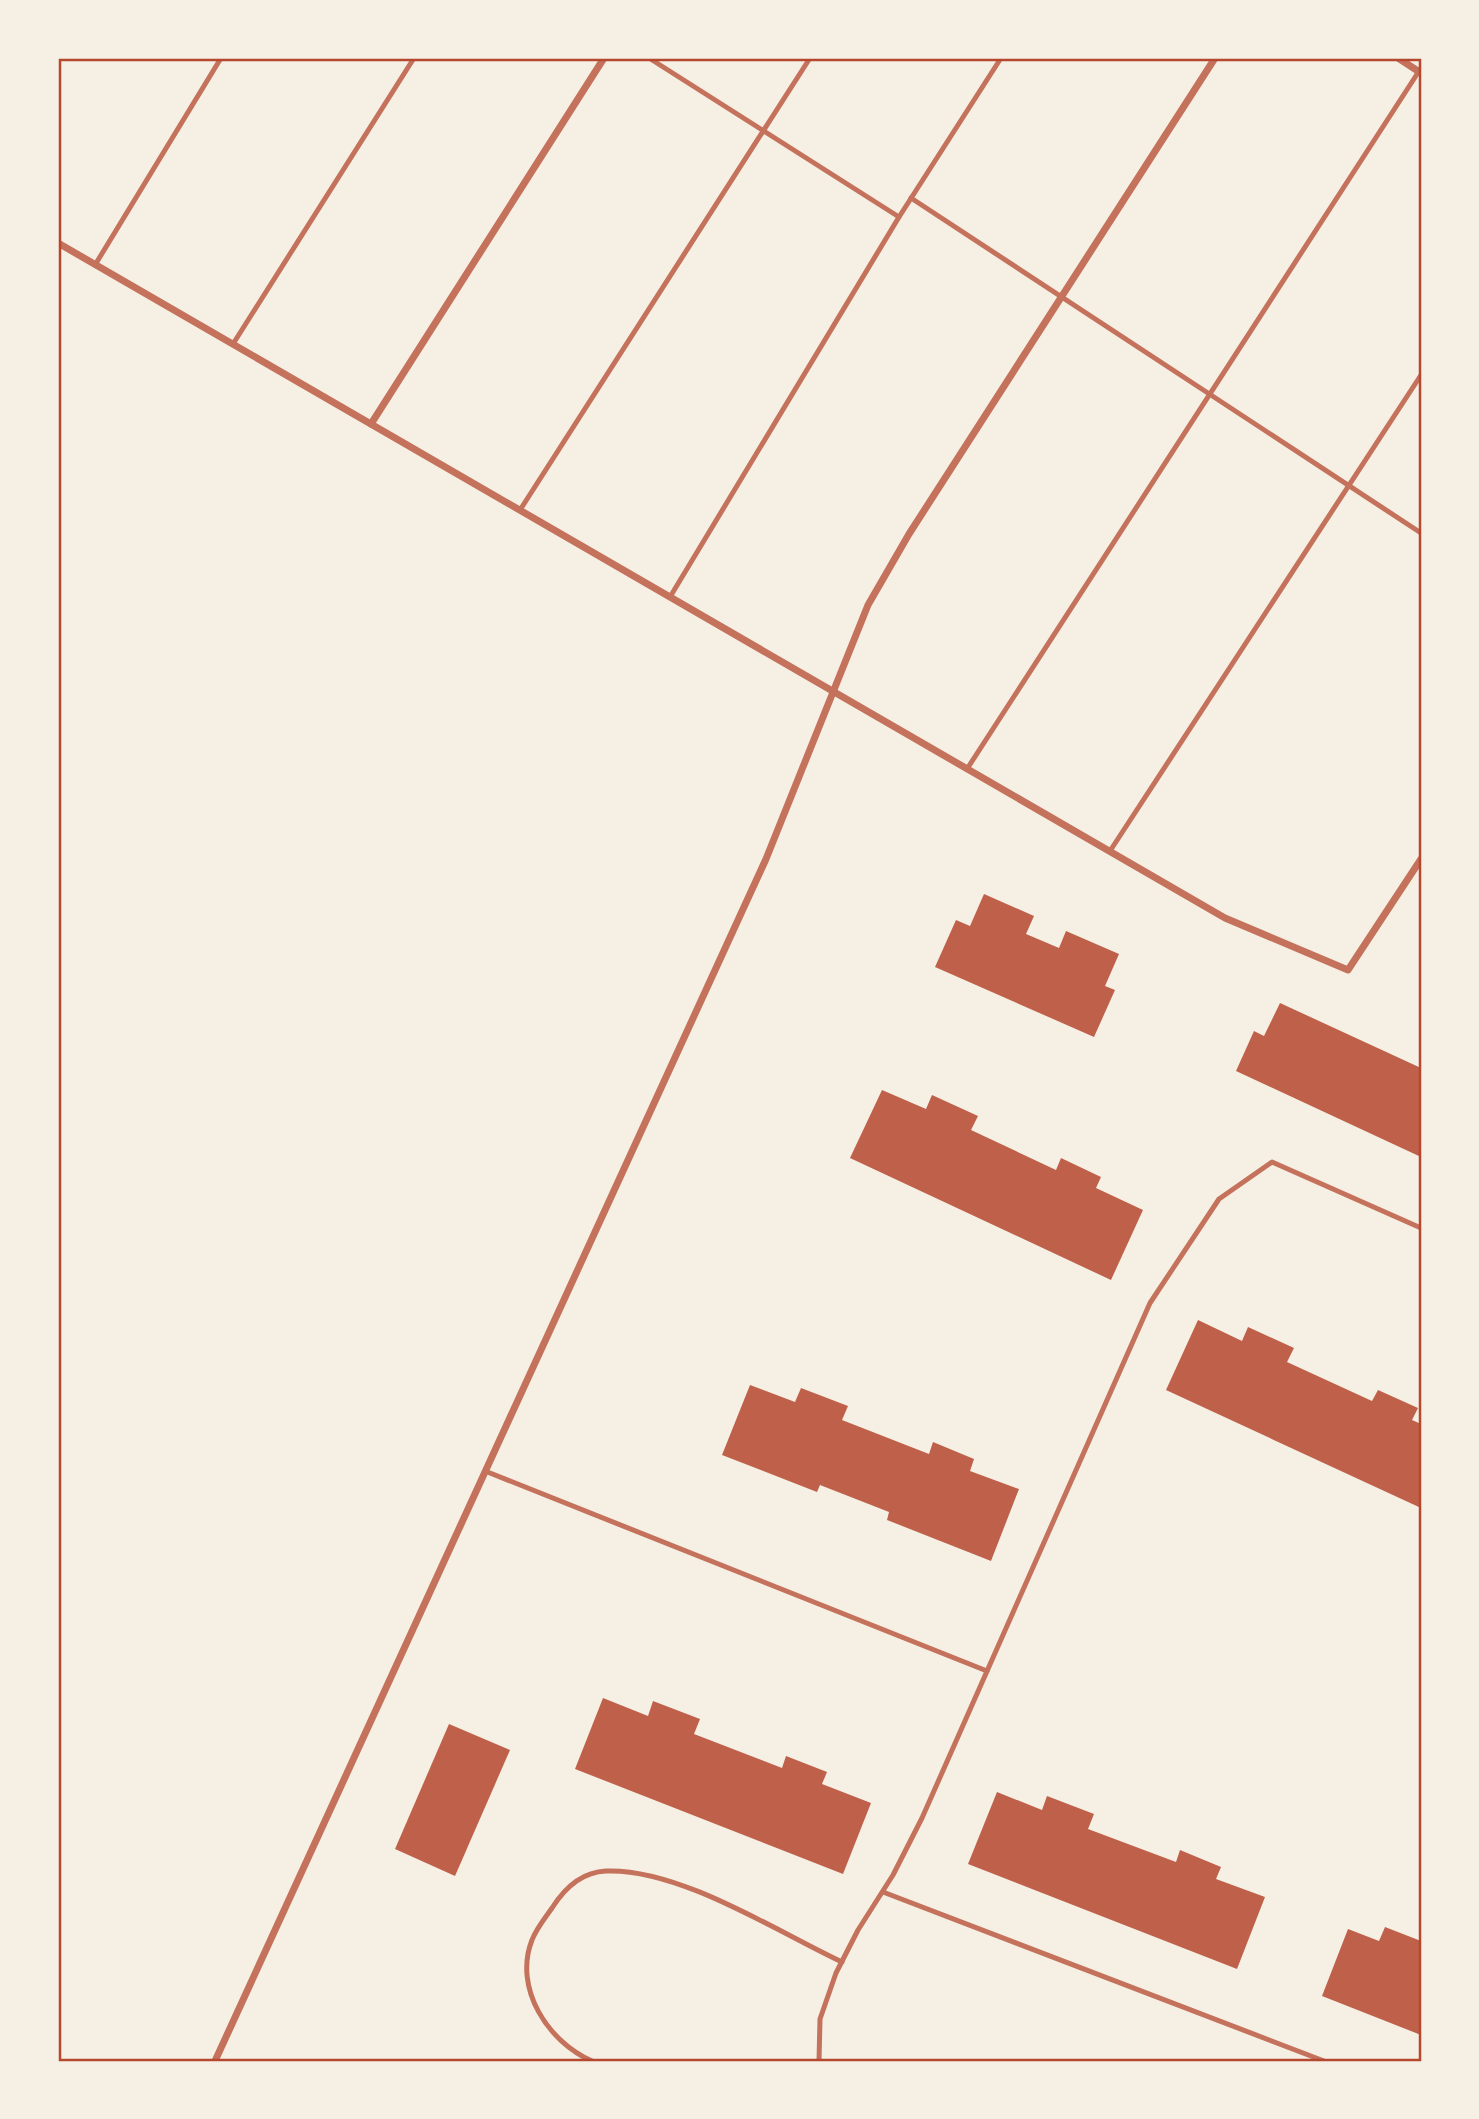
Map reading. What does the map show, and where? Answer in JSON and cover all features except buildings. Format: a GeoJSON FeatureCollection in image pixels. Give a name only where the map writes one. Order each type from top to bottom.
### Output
{"type":"FeatureCollection","features":[{"type":"Feature","properties":{"kind":"street"},"geometry":{"type":"LineString","coordinates":[[371,424],[604,58]]}},
{"type":"Feature","properties":{"kind":"street"},"geometry":{"type":"LineString","coordinates":[[215,2061],[766,859],[868,605],[909,534],[1215,58]]}},
{"type":"Feature","properties":{"kind":"street"},"geometry":{"type":"LineString","coordinates":[[1398,58],[1420,71]]}},
{"type":"Feature","properties":{"kind":"street"},"geometry":{"type":"LineString","coordinates":[[58,243],[1225,918],[1348,970],[1421,859]]}},
{"type":"Feature","properties":{"kind":"lane"},"geometry":{"type":"LineString","coordinates":[[95,265],[221,58]]}},
{"type":"Feature","properties":{"kind":"lane"},"geometry":{"type":"LineString","coordinates":[[233,344],[414,58]]}},
{"type":"Feature","properties":{"kind":"lane"},"geometry":{"type":"LineString","coordinates":[[649,58],[898,217]]}},
{"type":"Feature","properties":{"kind":"lane"},"geometry":{"type":"LineString","coordinates":[[520,510],[810,58]]}},
{"type":"Feature","properties":{"kind":"lane"},"geometry":{"type":"LineString","coordinates":[[670,597],[898,217],[1001,58]]}},
{"type":"Feature","properties":{"kind":"lane"},"geometry":{"type":"LineString","coordinates":[[967,769],[1420,71]]}},
{"type":"Feature","properties":{"kind":"lane"},"geometry":{"type":"LineString","coordinates":[[911,198],[1421,533]]}},
{"type":"Feature","properties":{"kind":"lane"},"geometry":{"type":"LineString","coordinates":[[1110,852],[1421,375]]}},
{"type":"Feature","properties":{"kind":"lane"},"geometry":{"type":"LineString","coordinates":[[819,2061],[820,2019],[842,1962],[922,1818],[1150,1303],[1219,1199],[1272,1162],[1421,1227]]}},
{"type":"Feature","properties":{"kind":"lane"},"geometry":{"type":"LineString","coordinates":[[485,1471],[987,1671]]}},
{"type":"Feature","properties":{"kind":"lane"},"geometry":{"type":"LineString","coordinates":[[592,2061],[563,2044],[546,2024],[530,1990],[526,1965],[532,1939],[561,1894],[593,1872],[619,1871],[678,1882],[842,1962]]}},
{"type":"Feature","properties":{"kind":"lane"},"geometry":{"type":"LineString","coordinates":[[883,1892],[1324,2061]]}}]}
